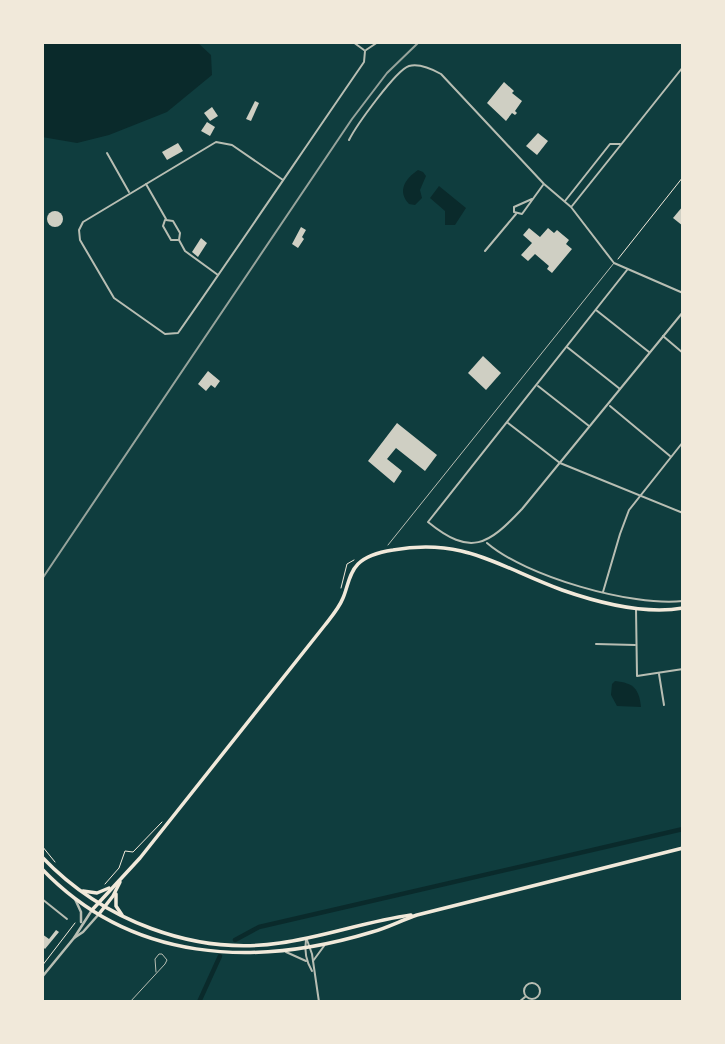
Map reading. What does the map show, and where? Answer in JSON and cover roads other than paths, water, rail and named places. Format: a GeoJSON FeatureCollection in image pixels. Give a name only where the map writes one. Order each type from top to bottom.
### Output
{"type":"FeatureCollection","features":[{"type":"Feature","properties":{"kind":"main road"},"geometry":{"type":"LineString","coordinates":[[92,910],[121,880],[326,625],[343,599],[351,574],[358,564],[368,557],[399,549],[437,546],[471,552],[563,590],[608,603],[661,611],[683,608]]}},
{"type":"Feature","properties":{"kind":"main road"},"geometry":{"type":"LineString","coordinates":[[42,857],[57,873],[80,890],[124,916],[177,937],[212,945],[252,946],[307,939],[417,915],[683,848]]}},
{"type":"Feature","properties":{"kind":"main road"},"geometry":{"type":"LineString","coordinates":[[42,869],[75,899],[99,914],[141,936],[180,947],[226,952],[307,948],[371,933],[417,915]]}},
{"type":"Feature","properties":{"kind":"main road"},"geometry":{"type":"LineString","coordinates":[[99,914],[121,880]]}},
{"type":"Feature","properties":{"kind":"main road"},"geometry":{"type":"LineString","coordinates":[[80,890],[97,893],[111,888]]}},
{"type":"Feature","properties":{"kind":"main road"},"geometry":{"type":"LineString","coordinates":[[117,890],[116,906],[124,916]]}},
{"type":"Feature","properties":{"kind":"street"},"geometry":{"type":"LineString","coordinates":[[354,42],[365,51]]}},
{"type":"Feature","properties":{"kind":"street"},"geometry":{"type":"LineString","coordinates":[[284,180],[232,145],[216,142],[83,222],[79,230],[80,240],[114,298],[165,334],[178,333],[284,180],[364,61],[365,51],[378,42]]}},
{"type":"Feature","properties":{"kind":"street"},"geometry":{"type":"LineString","coordinates":[[349,140],[402,70],[417,65],[430,68],[441,74],[544,184],[571,207],[614,263],[683,293]]}},
{"type":"Feature","properties":{"kind":"street"},"geometry":{"type":"LineString","coordinates":[[571,207],[683,67]]}},
{"type":"Feature","properties":{"kind":"street"},"geometry":{"type":"LineString","coordinates":[[565,201],[610,144],[621,145]]}},
{"type":"Feature","properties":{"kind":"street"},"geometry":{"type":"LineString","coordinates":[[107,153],[129,192]]}},
{"type":"Feature","properties":{"kind":"street"},"geometry":{"type":"LineString","coordinates":[[145,183],[166,220]]}},
{"type":"Feature","properties":{"kind":"street"},"geometry":{"type":"LineString","coordinates":[[516,214],[522,214],[544,184]]}},
{"type":"Feature","properties":{"kind":"street"},"geometry":{"type":"LineString","coordinates":[[516,214],[513,210],[517,204],[532,199]]}},
{"type":"Feature","properties":{"kind":"street"},"geometry":{"type":"LineString","coordinates":[[485,251],[516,214]]}},
{"type":"Feature","properties":{"kind":"street"},"geometry":{"type":"LineString","coordinates":[[166,220],[173,221],[180,233],[178,240],[185,251],[219,275]]}},
{"type":"Feature","properties":{"kind":"street"},"geometry":{"type":"LineString","coordinates":[[166,220],[163,226],[167,233],[172,240],[178,240]]}},
{"type":"Feature","properties":{"kind":"street"},"geometry":{"type":"LineString","coordinates":[[627,270],[428,522],[449,536],[474,544],[486,542],[513,518],[683,312]]}},
{"type":"Feature","properties":{"kind":"street"},"geometry":{"type":"LineString","coordinates":[[596,310],[650,352]]}},
{"type":"Feature","properties":{"kind":"street"},"geometry":{"type":"LineString","coordinates":[[663,336],[683,353]]}},
{"type":"Feature","properties":{"kind":"street"},"geometry":{"type":"LineString","coordinates":[[567,347],[620,389]]}},
{"type":"Feature","properties":{"kind":"street"},"geometry":{"type":"LineString","coordinates":[[537,386],[590,427]]}},
{"type":"Feature","properties":{"kind":"street"},"geometry":{"type":"LineString","coordinates":[[608,404],[671,457]]}},
{"type":"Feature","properties":{"kind":"street"},"geometry":{"type":"LineString","coordinates":[[507,423],[560,463],[683,513]]}},
{"type":"Feature","properties":{"kind":"street"},"geometry":{"type":"LineString","coordinates":[[603,593],[624,522],[640,495],[683,442]]}},
{"type":"Feature","properties":{"kind":"street"},"geometry":{"type":"LineString","coordinates":[[486,542],[496,550],[539,571],[603,593],[646,602],[683,601]]}},
{"type":"Feature","properties":{"kind":"street"},"geometry":{"type":"LineString","coordinates":[[471,552],[474,544]]}},
{"type":"Feature","properties":{"kind":"street"},"geometry":{"type":"LineString","coordinates":[[636,608],[637,676],[683,669]]}},
{"type":"Feature","properties":{"kind":"street"},"geometry":{"type":"LineString","coordinates":[[596,644],[636,645]]}},
{"type":"Feature","properties":{"kind":"street"},"geometry":{"type":"LineString","coordinates":[[659,673],[664,705]]}},
{"type":"Feature","properties":{"kind":"street"},"geometry":{"type":"LineString","coordinates":[[42,899],[67,919]]}},
{"type":"Feature","properties":{"kind":"street"},"geometry":{"type":"LineString","coordinates":[[75,899],[81,912],[81,924]]}},
{"type":"Feature","properties":{"kind":"street"},"geometry":{"type":"LineString","coordinates":[[42,978],[92,910]]}},
{"type":"Feature","properties":{"kind":"street"},"geometry":{"type":"LineString","coordinates":[[74,937],[83,932],[99,914]]}},
{"type":"Feature","properties":{"kind":"street"},"geometry":{"type":"LineString","coordinates":[[307,939],[307,962]]}},
{"type":"Feature","properties":{"kind":"street"},"geometry":{"type":"LineString","coordinates":[[313,962],[326,944]]}},
{"type":"Feature","properties":{"kind":"street"},"geometry":{"type":"LineString","coordinates":[[307,948],[313,962],[318,1002]]}},
{"type":"Feature","properties":{"kind":"street"},"geometry":{"type":"LineString","coordinates":[[282,951],[292,953],[307,962],[313,972]]}},
{"type":"Feature","properties":{"kind":"street"},"geometry":{"type":"LineString","coordinates":[[528,984],[538,985],[540,990],[537,998],[526,997],[524,991],[528,984]]}},
{"type":"Feature","properties":{"kind":"street"},"geometry":{"type":"LineString","coordinates":[[519,1002],[526,997]]}},
{"type":"Feature","properties":{"kind":"lane"},"geometry":{"type":"LineString","coordinates":[[388,545],[614,263]]}},
{"type":"Feature","properties":{"kind":"lane"},"geometry":{"type":"LineString","coordinates":[[130,1002],[167,960],[162,954],[155,959],[156,972]]}},
{"type":"Feature","properties":{"kind":"water"},"geometry":{"type":"Polygon","coordinates":[[[42,42],[197,42],[211,55],[212,75],[167,112],[109,135],[77,143],[42,137],[42,42]]]}},
{"type":"Feature","properties":{"kind":"water"},"geometry":{"type":"Polygon","coordinates":[[[418,170],[426,176],[420,190],[422,198],[415,205],[409,204],[405,199],[404,186],[409,177],[418,170]]]}},
{"type":"Feature","properties":{"kind":"water"},"geometry":{"type":"Polygon","coordinates":[[[439,186],[466,208],[455,225],[445,225],[445,211],[430,198],[439,186]]]}},
{"type":"Feature","properties":{"kind":"water"},"geometry":{"type":"Polygon","coordinates":[[[615,681],[627,683],[634,688],[641,707],[617,706],[611,695],[615,681]]]}},
{"type":"Feature","properties":{"kind":"waterway"},"geometry":{"type":"LineString","coordinates":[[235,940],[259,927],[683,829]]}},
{"type":"Feature","properties":{"kind":"waterway"},"geometry":{"type":"LineString","coordinates":[[199,1002],[220,956]]}},
{"type":"Feature","properties":{"kind":"railway"},"geometry":{"type":"LineString","coordinates":[[42,579],[352,119],[387,73],[419,42]]}}]}
